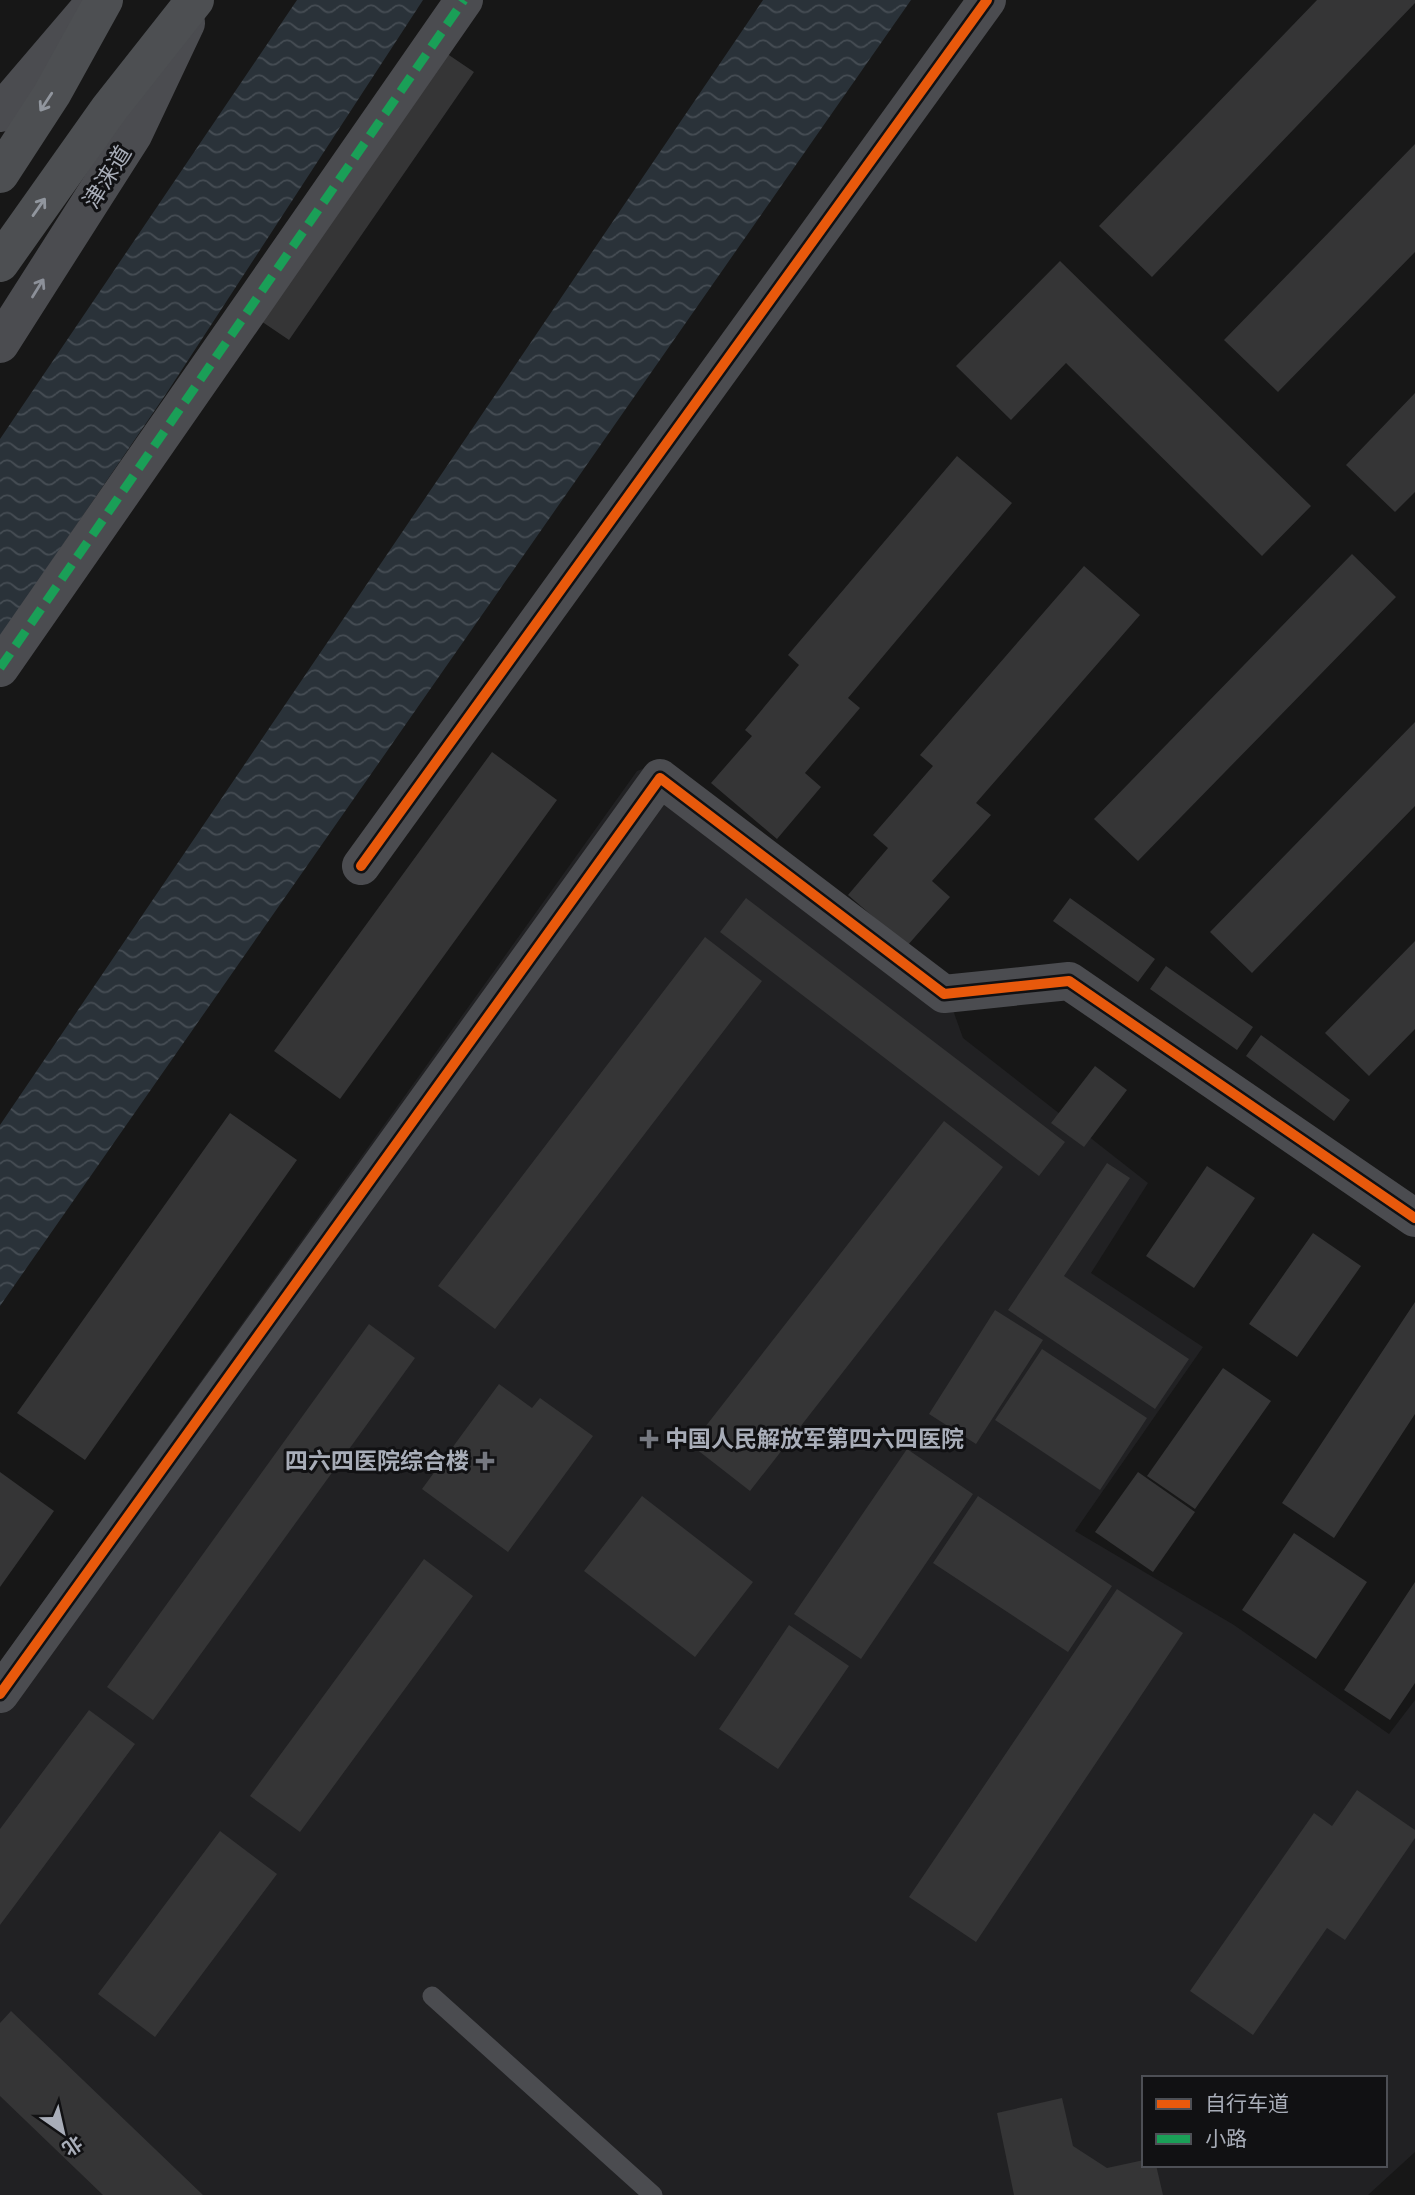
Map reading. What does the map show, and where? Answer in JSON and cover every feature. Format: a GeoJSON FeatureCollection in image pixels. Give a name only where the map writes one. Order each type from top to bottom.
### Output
{"type":"FeatureCollection","features":[{"type":"Feature","properties":{"kind":"main road"},"geometry":{"type":"LineString","coordinates":[[0,174],[52,94],[104,0]]}},
{"type":"Feature","properties":{"kind":"main road","name":"津涞道"},"geometry":{"type":"LineString","coordinates":[[0,263],[109,109],[196,0]]}},
{"type":"Feature","properties":{"kind":"street"},"geometry":{"type":"LineString","coordinates":[[0,113],[96,0]]}},
{"type":"Feature","properties":{"kind":"street","name":"津涞道"},"geometry":{"type":"LineString","coordinates":[[0,344],[133,135],[196,0]]}},
{"type":"Feature","properties":{"kind":"street"},"geometry":{"type":"LineString","coordinates":[[361,866],[986,0]]}},
{"type":"Feature","properties":{"kind":"street"},"geometry":{"type":"LineString","coordinates":[[0,668],[479,1]]}},
{"type":"Feature","properties":{"kind":"street"},"geometry":{"type":"LineString","coordinates":[[0,1694],[660,778],[944,994],[1069,981],[1415,1217]]}},
{"type":"Feature","properties":{"kind":"lane"},"geometry":{"type":"LineString","coordinates":[[432,1996],[653,2195]]}},
{"type":"Feature","properties":{"kind":"shaded area","name":"中国人民解放军第四六四医院"},"geometry":{"type":"Polygon","coordinates":[[[661,762],[939,971],[963,1038],[1148,1183],[1091,1273],[1203,1347],[1075,1531],[1234,1625],[1389,1734],[1415,1700],[1415,2152],[1368,2195],[0,2195],[0,1662],[637,771],[661,762]]]}},
{"type":"Feature","properties":{"kind":"water"},"geometry":{"type":"Polygon","coordinates":[[[297,0],[423,0],[168,391],[0,637],[0,439],[297,0]]]}},
{"type":"Feature","properties":{"kind":"water"},"geometry":{"type":"Polygon","coordinates":[[[763,0],[911,0],[0,1306],[0,1125],[763,0]]]}},
{"type":"Feature","properties":{"kind":"building"},"geometry":{"type":"Polygon","coordinates":[[[1317,0],[1415,0],[1415,3],[1152,277],[1099,226],[1317,0]]]}},
{"type":"Feature","properties":{"kind":"building"},"geometry":{"type":"Polygon","coordinates":[[[443,51],[474,72],[289,340],[258,319],[443,51]]]}},
{"type":"Feature","properties":{"kind":"building"},"geometry":{"type":"Polygon","coordinates":[[[1415,144],[1415,252],[1278,392],[1224,340],[1415,144]]]}},
{"type":"Feature","properties":{"kind":"building"},"geometry":{"type":"Polygon","coordinates":[[[1060,261],[1311,506],[1262,556],[1066,363],[1011,420],[956,366],[1060,261]]]}},
{"type":"Feature","properties":{"kind":"building"},"geometry":{"type":"Polygon","coordinates":[[[1415,393],[1415,492],[1395,512],[1346,465],[1415,393]]]}},
{"type":"Feature","properties":{"kind":"building"},"geometry":{"type":"Polygon","coordinates":[[[957,456],[1012,503],[848,698],[860,708],[805,773],[821,787],[777,839],[711,783],[752,736],[745,730],[799,665],[788,655],[957,456]]]}},
{"type":"Feature","properties":{"kind":"building"},"geometry":{"type":"Polygon","coordinates":[[[1352,554],[1396,597],[1138,861],[1094,819],[1352,554]]]}},
{"type":"Feature","properties":{"kind":"building"},"geometry":{"type":"Polygon","coordinates":[[[1084,566],[1140,615],[976,803],[991,815],[932,881],[950,897],[907,946],[848,895],[888,848],[873,835],[933,766],[920,755],[1084,566]]]}},
{"type":"Feature","properties":{"kind":"building"},"geometry":{"type":"Polygon","coordinates":[[[1415,722],[1415,806],[1252,973],[1210,932],[1415,722]]]}},
{"type":"Feature","properties":{"kind":"building"},"geometry":{"type":"Polygon","coordinates":[[[492,752],[557,800],[340,1099],[274,1051],[492,752]]]}},
{"type":"Feature","properties":{"kind":"building"},"geometry":{"type":"Polygon","coordinates":[[[746,898],[1065,1142],[1039,1176],[720,932],[746,898]]]}},
{"type":"Feature","properties":{"kind":"building"},"geometry":{"type":"Polygon","coordinates":[[[1070,898],[1155,959],[1138,982],[1053,921],[1070,898]]]}},
{"type":"Feature","properties":{"kind":"building"},"geometry":{"type":"Polygon","coordinates":[[[705,937],[762,981],[495,1329],[438,1286],[705,937]]]}},
{"type":"Feature","properties":{"kind":"building"},"geometry":{"type":"Polygon","coordinates":[[[1415,941],[1415,1029],[1369,1076],[1325,1033],[1415,941]]]}},
{"type":"Feature","properties":{"kind":"building"},"geometry":{"type":"Polygon","coordinates":[[[1166,966],[1253,1027],[1237,1050],[1150,989],[1166,966]]]}},
{"type":"Feature","properties":{"kind":"building"},"geometry":{"type":"Polygon","coordinates":[[[1261,1035],[1350,1100],[1334,1121],[1246,1056],[1261,1035]]]}},
{"type":"Feature","properties":{"kind":"building"},"geometry":{"type":"Polygon","coordinates":[[[1095,1066],[1127,1090],[1084,1147],[1051,1123],[1095,1066]]]}},
{"type":"Feature","properties":{"kind":"building"},"geometry":{"type":"Polygon","coordinates":[[[230,1113],[297,1160],[85,1460],[17,1413],[230,1113]]]}},
{"type":"Feature","properties":{"kind":"building"},"geometry":{"type":"Polygon","coordinates":[[[944,1121],[1003,1167],[750,1491],[691,1445],[944,1121]]]}},
{"type":"Feature","properties":{"kind":"building"},"geometry":{"type":"Polygon","coordinates":[[[1107,1163],[1130,1178],[1064,1276],[1189,1359],[1155,1409],[1008,1310],[1107,1163]]]}},
{"type":"Feature","properties":{"kind":"building"},"geometry":{"type":"Polygon","coordinates":[[[1207,1166],[1255,1198],[1194,1288],[1146,1256],[1207,1166]]]}},
{"type":"Feature","properties":{"kind":"building"},"geometry":{"type":"Polygon","coordinates":[[[1313,1233],[1361,1266],[1297,1357],[1249,1324],[1313,1233]]]}},
{"type":"Feature","properties":{"kind":"building"},"geometry":{"type":"Polygon","coordinates":[[[1415,1302],[1415,1414],[1334,1538],[1282,1503],[1415,1302]]]}},
{"type":"Feature","properties":{"kind":"building"},"geometry":{"type":"Polygon","coordinates":[[[995,1310],[1043,1340],[976,1444],[929,1414],[995,1310]]]}},
{"type":"Feature","properties":{"kind":"building"},"geometry":{"type":"Polygon","coordinates":[[[369,1324],[415,1358],[153,1720],[107,1687],[369,1324]]]}},
{"type":"Feature","properties":{"kind":"building"},"geometry":{"type":"Polygon","coordinates":[[[1042,1349],[1147,1418],[1100,1490],[995,1420],[1042,1349]]]}},
{"type":"Feature","properties":{"kind":"building"},"geometry":{"type":"Polygon","coordinates":[[[1223,1368],[1271,1401],[1195,1509],[1147,1476],[1223,1368]]]}},
{"type":"Feature","properties":{"kind":"building"},"geometry":{"type":"Polygon","coordinates":[[[499,1384],[532,1408],[540,1398],[593,1436],[508,1552],[422,1489],[499,1384]]]}},
{"type":"Feature","properties":{"kind":"building"},"geometry":{"type":"Polygon","coordinates":[[[907,1449],[973,1494],[861,1659],[794,1614],[907,1449]]]}},
{"type":"Feature","properties":{"kind":"building"},"geometry":{"type":"Polygon","coordinates":[[[0,1472],[54,1511],[0,1587],[0,1472]]]}},
{"type":"Feature","properties":{"kind":"building"},"geometry":{"type":"Polygon","coordinates":[[[1138,1472],[1195,1512],[1153,1572],[1095,1532],[1138,1472]]]}},
{"type":"Feature","properties":{"kind":"building"},"geometry":{"type":"Polygon","coordinates":[[[642,1496],[753,1582],[695,1657],[584,1571],[642,1496]]]}},
{"type":"Feature","properties":{"kind":"building"},"geometry":{"type":"Polygon","coordinates":[[[978,1496],[1112,1586],[1068,1652],[933,1563],[978,1496]]]}},
{"type":"Feature","properties":{"kind":"building"},"geometry":{"type":"Polygon","coordinates":[[[1294,1533],[1367,1582],[1316,1659],[1242,1610],[1294,1533]]]}},
{"type":"Feature","properties":{"kind":"building"},"geometry":{"type":"Polygon","coordinates":[[[424,1559],[473,1596],[300,1832],[250,1796],[424,1559]]]}},
{"type":"Feature","properties":{"kind":"building"},"geometry":{"type":"Polygon","coordinates":[[[1415,1582],[1415,1683],[1390,1720],[1344,1690],[1415,1582]]]}},
{"type":"Feature","properties":{"kind":"building"},"geometry":{"type":"Polygon","coordinates":[[[1117,1589],[1183,1633],[976,1942],[909,1897],[1117,1589]]]}},
{"type":"Feature","properties":{"kind":"building"},"geometry":{"type":"Polygon","coordinates":[[[789,1625],[849,1666],[778,1769],[719,1729],[789,1625]]]}},
{"type":"Feature","properties":{"kind":"building"},"geometry":{"type":"Polygon","coordinates":[[[89,1710],[135,1744],[0,1925],[0,1829],[89,1710]]]}},
{"type":"Feature","properties":{"kind":"building"},"geometry":{"type":"Polygon","coordinates":[[[1357,1790],[1415,1830],[1415,1838],[1345,1940],[1327,1928],[1253,2035],[1190,1991],[1314,1813],[1332,1826],[1357,1790]]]}},
{"type":"Feature","properties":{"kind":"building"},"geometry":{"type":"Polygon","coordinates":[[[220,1831],[277,1874],[155,2037],[98,1994],[220,1831]]]}},
{"type":"Feature","properties":{"kind":"building"},"geometry":{"type":"Polygon","coordinates":[[[11,2011],[203,2195],[103,2195],[0,2096],[0,2023],[11,2011]]]}},
{"type":"Feature","properties":{"kind":"building"},"geometry":{"type":"Polygon","coordinates":[[[1062,2098],[1073,2146],[1107,2168],[1142,2160],[1142,2167],[1156,2167],[1163,2195],[1014,2195],[997,2113],[1062,2098]]]}},
{"type":"Feature","properties":{"kind":"marked path"},"geometry":{"type":"LineString","coordinates":[[0,668],[464,0]]}},
{"type":"Feature","properties":{"kind":"cycle path"},"geometry":{"type":"LineString","coordinates":[[361,866],[987,0]]}},
{"type":"Feature","properties":{"kind":"cycle path"},"geometry":{"type":"LineString","coordinates":[[0,1694],[660,778],[944,994],[1069,981],[1415,1218]]}},
{"type":"Feature","properties":{"kind":"place","name":"中国人民解放军第四六四医院"},"geometry":{"type":"Point","coordinates":[649,1439]}},
{"type":"Feature","properties":{"kind":"place","name":"四六四医院综合楼"},"geometry":{"type":"Point","coordinates":[485,1461]}}]}
